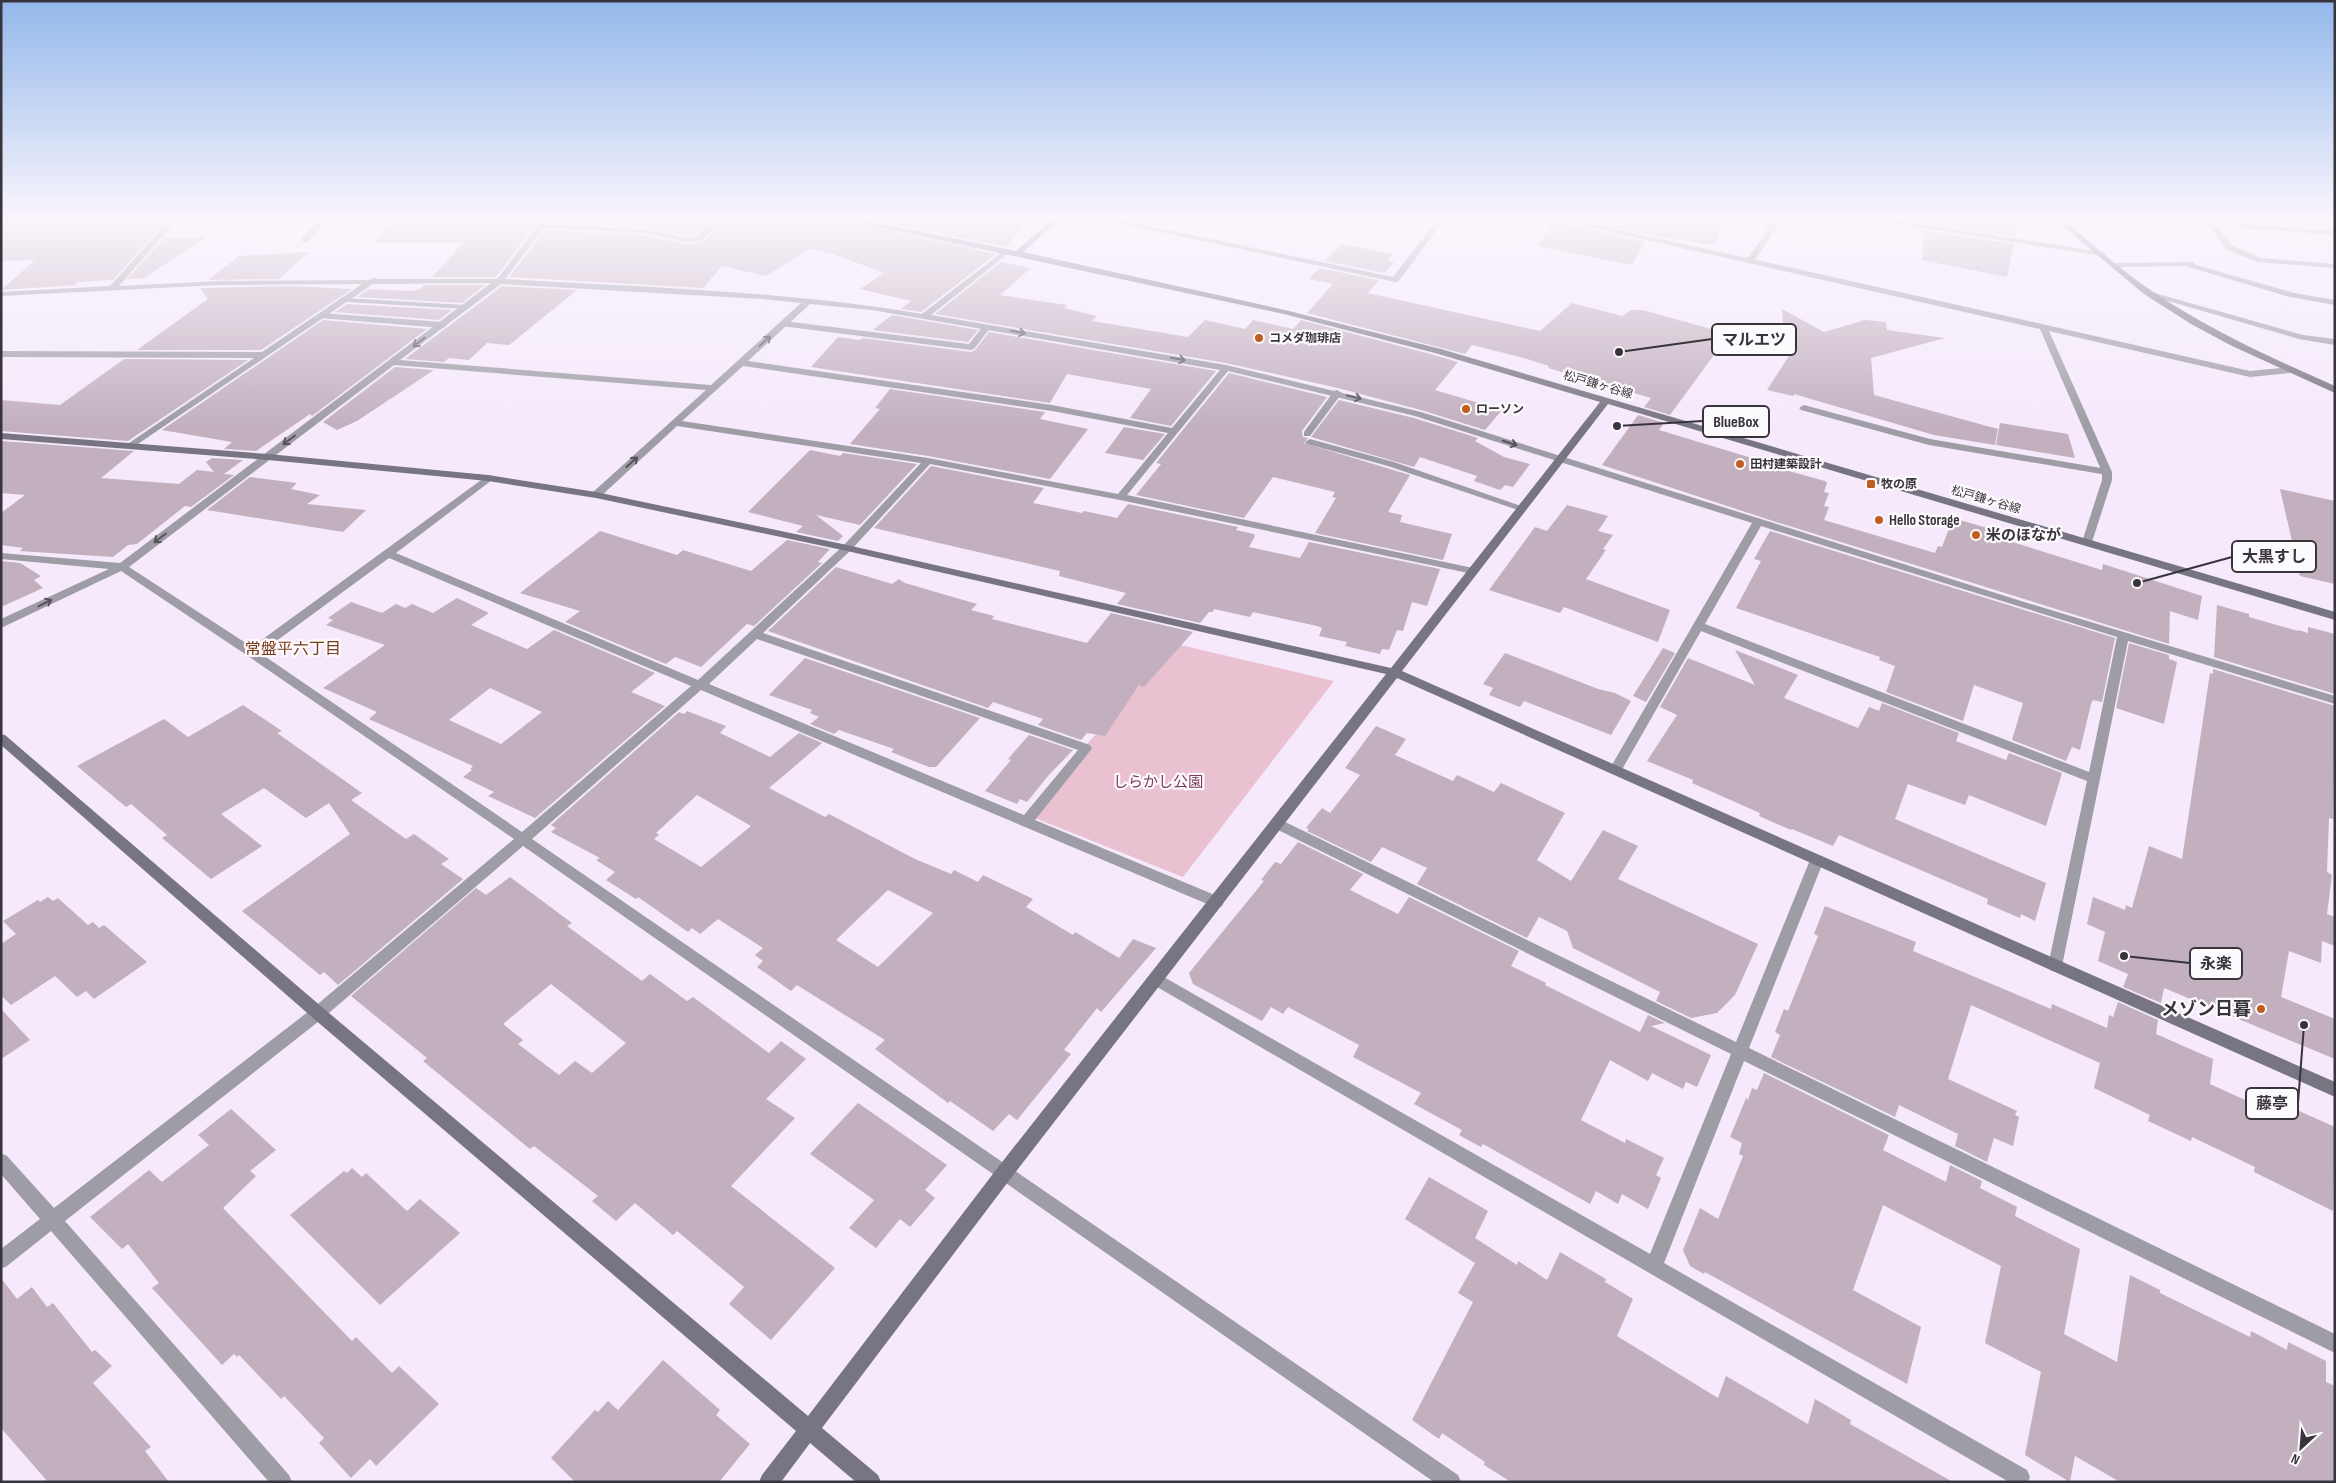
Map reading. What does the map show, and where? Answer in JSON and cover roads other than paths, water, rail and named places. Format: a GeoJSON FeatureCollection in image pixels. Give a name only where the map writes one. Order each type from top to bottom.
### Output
{"type":"FeatureCollection","features":[{"type":"Feature","properties":{"kind":"street"},"geometry":{"type":"LineString","coordinates":[[1,294],[94,288]]}},
{"type":"Feature","properties":{"kind":"street"},"geometry":{"type":"LineString","coordinates":[[132,445],[363,288]]}},
{"type":"Feature","properties":{"kind":"street"},"geometry":{"type":"LineString","coordinates":[[1,624],[122,567],[490,288]]}},
{"type":"Feature","properties":{"kind":"street"},"geometry":{"type":"LineString","coordinates":[[611,288],[809,301],[925,316],[1226,368],[1337,393],[1418,414],[2123,636],[2335,700]]}},
{"type":"Feature","properties":{"kind":"street"},"geometry":{"type":"LineString","coordinates":[[925,316],[960,288]]}},
{"type":"Feature","properties":{"kind":"street","name":"松戸鎌ヶ谷線"},"geometry":{"type":"LineString","coordinates":[[1175,288],[1285,312],[1438,351],[2335,616]]}},
{"type":"Feature","properties":{"kind":"street"},"geometry":{"type":"LineString","coordinates":[[1870,288],[2250,374],[2290,370]]}},
{"type":"Feature","properties":{"kind":"street"},"geometry":{"type":"LineString","coordinates":[[2143,288],[2194,322],[2290,370],[2335,390]]}},
{"type":"Feature","properties":{"kind":"street"},"geometry":{"type":"LineString","coordinates":[[2269,288],[2335,303]]}},
{"type":"Feature","properties":{"kind":"street"},"geometry":{"type":"LineString","coordinates":[[2147,292],[2302,337],[2335,342]]}},
{"type":"Feature","properties":{"kind":"street"},"geometry":{"type":"LineString","coordinates":[[347,300],[465,307]]}},
{"type":"Feature","properties":{"kind":"street"},"geometry":{"type":"LineString","coordinates":[[596,494],[809,301]]}},
{"type":"Feature","properties":{"kind":"street"},"geometry":{"type":"LineString","coordinates":[[322,316],[443,325]]}},
{"type":"Feature","properties":{"kind":"street"},"geometry":{"type":"LineString","coordinates":[[784,324],[971,347],[987,327]]}},
{"type":"Feature","properties":{"kind":"street"},"geometry":{"type":"LineString","coordinates":[[2044,329],[2107,472],[2107,480],[2088,542]]}},
{"type":"Feature","properties":{"kind":"street"},"geometry":{"type":"LineString","coordinates":[[1,354],[265,355]]}},
{"type":"Feature","properties":{"kind":"street"},"geometry":{"type":"LineString","coordinates":[[393,362],[713,388]]}},
{"type":"Feature","properties":{"kind":"street"},"geometry":{"type":"LineString","coordinates":[[741,362],[1052,408],[1174,431]]}},
{"type":"Feature","properties":{"kind":"street"},"geometry":{"type":"LineString","coordinates":[[1120,497],[1226,368]]}},
{"type":"Feature","properties":{"kind":"street"},"geometry":{"type":"LineString","coordinates":[[1337,393],[1309,438],[1522,508]]}},
{"type":"Feature","properties":{"kind":"street"},"geometry":{"type":"LineString","coordinates":[[769,1482],[1005,1172],[1217,902],[1392,672],[1606,401]]}},
{"type":"Feature","properties":{"kind":"street"},"geometry":{"type":"LineString","coordinates":[[1804,408],[1929,442],[2107,472]]}},
{"type":"Feature","properties":{"kind":"street"},"geometry":{"type":"LineString","coordinates":[[674,423],[928,461],[1120,497],[1473,571]]}},
{"type":"Feature","properties":{"kind":"street"},"geometry":{"type":"LineString","coordinates":[[1,436],[132,445],[488,478],[596,494],[847,548],[1392,672],[2335,1090]]}},
{"type":"Feature","properties":{"kind":"street"},"geometry":{"type":"LineString","coordinates":[[1,1260],[318,1013],[523,839],[700,685],[755,634],[847,548],[928,461]]}},
{"type":"Feature","properties":{"kind":"street"},"geometry":{"type":"LineString","coordinates":[[252,653],[488,478]]}},
{"type":"Feature","properties":{"kind":"street"},"geometry":{"type":"LineString","coordinates":[[1615,770],[1758,522]]}},
{"type":"Feature","properties":{"kind":"street"},"geometry":{"type":"LineString","coordinates":[[388,554],[1217,902]]}},
{"type":"Feature","properties":{"kind":"street"},"geometry":{"type":"LineString","coordinates":[[1,556],[122,567],[252,653],[523,839],[1451,1482]]}},
{"type":"Feature","properties":{"kind":"street"},"geometry":{"type":"LineString","coordinates":[[1698,626],[2094,779]]}},
{"type":"Feature","properties":{"kind":"street"},"geometry":{"type":"LineString","coordinates":[[755,634],[1086,748],[1026,822]]}},
{"type":"Feature","properties":{"kind":"street"},"geometry":{"type":"LineString","coordinates":[[2055,966],[2123,636]]}},
{"type":"Feature","properties":{"kind":"street"},"geometry":{"type":"LineString","coordinates":[[1,738],[318,1013],[871,1482]]}},
{"type":"Feature","properties":{"kind":"street"},"geometry":{"type":"LineString","coordinates":[[1277,823],[2335,1344]]}},
{"type":"Feature","properties":{"kind":"street"},"geometry":{"type":"LineString","coordinates":[[1654,1266],[1816,860]]}},
{"type":"Feature","properties":{"kind":"street"},"geometry":{"type":"LineString","coordinates":[[1156,980],[2023,1480]]}},
{"type":"Feature","properties":{"kind":"street"},"geometry":{"type":"LineString","coordinates":[[1,1161],[282,1482]]}},
{"type":"Feature","properties":{"kind":"place","name":"コメダ珈琲店"},"geometry":{"type":"Point","coordinates":[1259,338]}},
{"type":"Feature","properties":{"kind":"place","name":"マルエツ"},"geometry":{"type":"Point","coordinates":[1619,352]}},
{"type":"Feature","properties":{"kind":"place","name":"ローソン"},"geometry":{"type":"Point","coordinates":[1466,409]}},
{"type":"Feature","properties":{"kind":"place","name":"BlueBox"},"geometry":{"type":"Point","coordinates":[1617,426]}},
{"type":"Feature","properties":{"kind":"place","name":"田村建築設計"},"geometry":{"type":"Point","coordinates":[1740,464]}},
{"type":"Feature","properties":{"kind":"place","name":"牧の原"},"geometry":{"type":"Point","coordinates":[1871,484]}},
{"type":"Feature","properties":{"kind":"place","name":"Hello Storage"},"geometry":{"type":"Point","coordinates":[1879,520]}},
{"type":"Feature","properties":{"kind":"place","name":"米のほなが"},"geometry":{"type":"Point","coordinates":[1976,535]}},
{"type":"Feature","properties":{"kind":"place","name":"大黒すし"},"geometry":{"type":"Point","coordinates":[2137,583]}},
{"type":"Feature","properties":{"kind":"place","name":"永楽"},"geometry":{"type":"Point","coordinates":[2124,956]}},
{"type":"Feature","properties":{"kind":"place","name":"メゾン日暮"},"geometry":{"type":"Point","coordinates":[2261,1009]}},
{"type":"Feature","properties":{"kind":"place","name":"藤亭"},"geometry":{"type":"Point","coordinates":[2304,1025]}},
{"type":"Feature","properties":{"kind":"district","name":"常盤平六丁目"},"geometry":{"type":"Point","coordinates":[293,649]}},
{"type":"Feature","properties":{"kind":"park label","name":"しらかし公園"},"geometry":{"type":"Point","coordinates":[1158,782]}}]}
